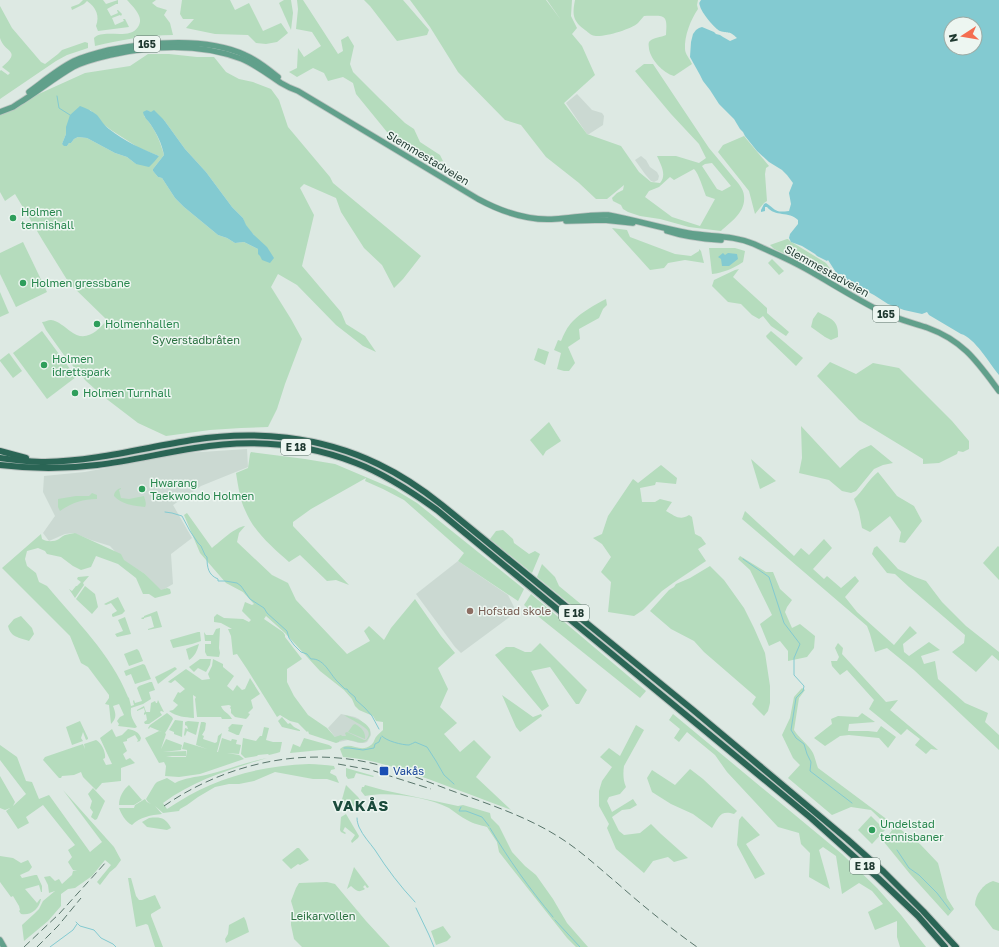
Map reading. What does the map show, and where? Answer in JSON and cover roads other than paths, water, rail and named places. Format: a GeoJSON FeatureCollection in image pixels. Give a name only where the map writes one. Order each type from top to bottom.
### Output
{"type":"FeatureCollection","features":[{"type":"Feature","properties":{"kind":"highway","name":"E 18"},"geometry":{"type":"LineString","coordinates":[[0,458],[35,462],[71,460],[123,453],[206,438],[258,435],[298,439],[319,444],[354,454],[378,464],[407,480],[442,504],[848,839],[884,872],[956,947]]}},
{"type":"Feature","properties":{"kind":"highway","name":"E 18"},"geometry":{"type":"LineString","coordinates":[[0,466],[71,468],[98,465],[202,447],[229,444],[275,444],[318,451],[357,463],[376,472],[404,487],[437,510],[810,818],[878,878],[918,916],[945,947]]}},
{"type":"Feature","properties":{"kind":"highway","name":"E 18"},"geometry":{"type":"LineString","coordinates":[[0,451],[29,458],[35,462]]}},
{"type":"Feature","properties":{"kind":"main road","name":"Slemmestadveien"},"geometry":{"type":"LineString","coordinates":[[0,108],[18,100],[64,66],[85,56],[126,47],[178,43],[204,44],[236,51],[259,62],[298,91],[483,202],[514,214],[539,219],[604,220],[625,222],[648,226],[695,238],[740,243],[753,248],[761,248],[805,268],[885,313],[928,328],[951,338],[977,361],[999,391]]}},
{"type":"Feature","properties":{"kind":"main road","name":"Slemmestadveien"},"geometry":{"type":"LineString","coordinates":[[0,112],[13,107],[68,70],[94,59],[126,52],[157,48],[176,47],[202,49],[235,57],[246,61],[283,84],[298,91]]}},
{"type":"Feature","properties":{"kind":"main road"},"geometry":{"type":"LineString","coordinates":[[0,941],[4,947]]}},
{"type":"Feature","properties":{"kind":"water"},"geometry":{"type":"Polygon","coordinates":[[[701,0],[999,0],[999,375],[982,352],[966,336],[929,315],[927,312],[922,314],[904,310],[888,304],[845,280],[842,274],[837,274],[828,260],[827,261],[802,246],[791,242],[789,238],[790,234],[798,224],[798,220],[794,217],[774,212],[767,207],[765,207],[765,211],[761,212],[764,204],[766,203],[778,211],[789,211],[791,204],[789,193],[793,183],[782,170],[769,162],[757,151],[734,119],[719,104],[703,81],[690,57],[693,34],[699,28],[702,27],[714,32],[730,41],[737,38],[730,33],[720,31],[715,27],[708,20],[699,3],[701,0]]]}},
{"type":"Feature","properties":{"kind":"water"},"geometry":{"type":"Polygon","coordinates":[[[80,106],[97,115],[107,127],[121,137],[140,148],[159,156],[149,167],[136,164],[127,157],[115,153],[87,138],[78,137],[67,146],[64,146],[62,144],[70,115],[80,106]]]}},
{"type":"Feature","properties":{"kind":"water"},"geometry":{"type":"Polygon","coordinates":[[[147,110],[151,112],[154,110],[164,120],[185,149],[206,172],[232,207],[243,218],[246,225],[254,235],[267,247],[274,258],[270,263],[262,260],[258,254],[258,249],[244,242],[235,243],[218,235],[184,207],[175,198],[162,178],[158,177],[153,171],[164,155],[157,136],[143,112],[147,110]]]}},
{"type":"Feature","properties":{"kind":"water"},"geometry":{"type":"Polygon","coordinates":[[[723,253],[725,255],[728,253],[737,254],[738,259],[729,266],[722,266],[721,259],[718,257],[723,253]]]}},
{"type":"Feature","properties":{"kind":"waterway"},"geometry":{"type":"LineString","coordinates":[[57,96],[59,108],[70,115]]}},
{"type":"Feature","properties":{"kind":"waterway"},"geometry":{"type":"LineString","coordinates":[[165,512],[182,516],[207,557],[210,573],[218,579],[218,581],[237,583],[241,586],[250,599],[264,608],[267,613],[287,631],[289,638],[301,652],[307,654],[311,659],[315,659],[322,663],[336,680],[355,697],[356,700],[372,716],[379,729]]}},
{"type":"Feature","properties":{"kind":"waterway"},"geometry":{"type":"LineString","coordinates":[[743,559],[769,577],[784,623],[800,644],[794,658],[794,675],[804,686],[803,691],[796,698],[791,730],[796,738],[804,744],[811,762],[810,771],[852,803]]}},
{"type":"Feature","properties":{"kind":"waterway"},"geometry":{"type":"LineString","coordinates":[[382,736],[387,740],[398,743],[409,745],[415,742],[427,747],[444,775],[454,784]]}},
{"type":"Feature","properties":{"kind":"waterway"},"geometry":{"type":"LineString","coordinates":[[344,748],[363,750],[374,748],[375,744],[379,742],[381,737]]}},
{"type":"Feature","properties":{"kind":"waterway"},"geometry":{"type":"LineString","coordinates":[[461,807],[459,811],[466,811],[482,817],[489,826]]}},
{"type":"Feature","properties":{"kind":"waterway"},"geometry":{"type":"LineString","coordinates":[[357,818],[359,827],[384,864],[415,902]]}},
{"type":"Feature","properties":{"kind":"waterway"},"geometry":{"type":"LineString","coordinates":[[490,828],[520,874],[553,917]]}},
{"type":"Feature","properties":{"kind":"waterway"},"geometry":{"type":"LineString","coordinates":[[897,850],[909,868],[919,875],[937,893],[950,910]]}},
{"type":"Feature","properties":{"kind":"waterway"},"geometry":{"type":"LineString","coordinates":[[416,908],[434,947]]}},
{"type":"Feature","properties":{"kind":"waterway"},"geometry":{"type":"LineString","coordinates":[[555,920],[580,947]]}},
{"type":"Feature","properties":{"kind":"waterway"},"geometry":{"type":"LineString","coordinates":[[76,922],[80,926],[94,930],[101,938],[116,947]]}},
{"type":"Feature","properties":{"kind":"waterway"},"geometry":{"type":"LineString","coordinates":[[50,947],[73,930],[77,924]]}},
{"type":"Feature","properties":{"kind":"railway"},"geometry":{"type":"LineString","coordinates":[[164,806],[188,791],[212,779],[265,762],[292,758],[320,757],[347,759],[375,764],[498,808],[525,819],[550,832],[569,844],[646,908],[697,947]]}},
{"type":"Feature","properties":{"kind":"railway"},"geometry":{"type":"LineString","coordinates":[[338,764],[371,770],[431,789]]}},
{"type":"Feature","properties":{"kind":"railway"},"geometry":{"type":"LineString","coordinates":[[24,947],[59,914],[107,861]]}},
{"type":"Feature","properties":{"kind":"railway"},"geometry":{"type":"LineString","coordinates":[[37,947],[58,926],[81,898]]}},
{"type":"Feature","properties":{"kind":"place","name":"Holmen tennishall"},"geometry":{"type":"Point","coordinates":[13,218]}},
{"type":"Feature","properties":{"kind":"place","name":"Holmen gressbane"},"geometry":{"type":"Point","coordinates":[23,283]}},
{"type":"Feature","properties":{"kind":"place","name":"Holmenhallen"},"geometry":{"type":"Point","coordinates":[97,324]}},
{"type":"Feature","properties":{"kind":"place","name":"Holmen idrettspark"},"geometry":{"type":"Point","coordinates":[44,365]}},
{"type":"Feature","properties":{"kind":"place","name":"Holmen Turnhall"},"geometry":{"type":"Point","coordinates":[75,393]}},
{"type":"Feature","properties":{"kind":"place","name":"Hwarang Taekwondo Holmen"},"geometry":{"type":"Point","coordinates":[142,489]}},
{"type":"Feature","properties":{"kind":"place","name":"Hofstad skole"},"geometry":{"type":"Point","coordinates":[470,611]}},
{"type":"Feature","properties":{"kind":"place","name":"Vakås"},"geometry":{"type":"Point","coordinates":[384,771]}},
{"type":"Feature","properties":{"kind":"place","name":"Undelstad tennisbaner"},"geometry":{"type":"Point","coordinates":[872,830]}},
{"type":"Feature","properties":{"kind":"district","name":"VAKÅS"},"geometry":{"type":"Point","coordinates":[361,806]}},
{"type":"Feature","properties":{"kind":"park label","name":"Syverstadbråten"},"geometry":{"type":"Point","coordinates":[196,340]}},
{"type":"Feature","properties":{"kind":"park label","name":"Leikarvollen"},"geometry":{"type":"Point","coordinates":[323,916]}}]}
